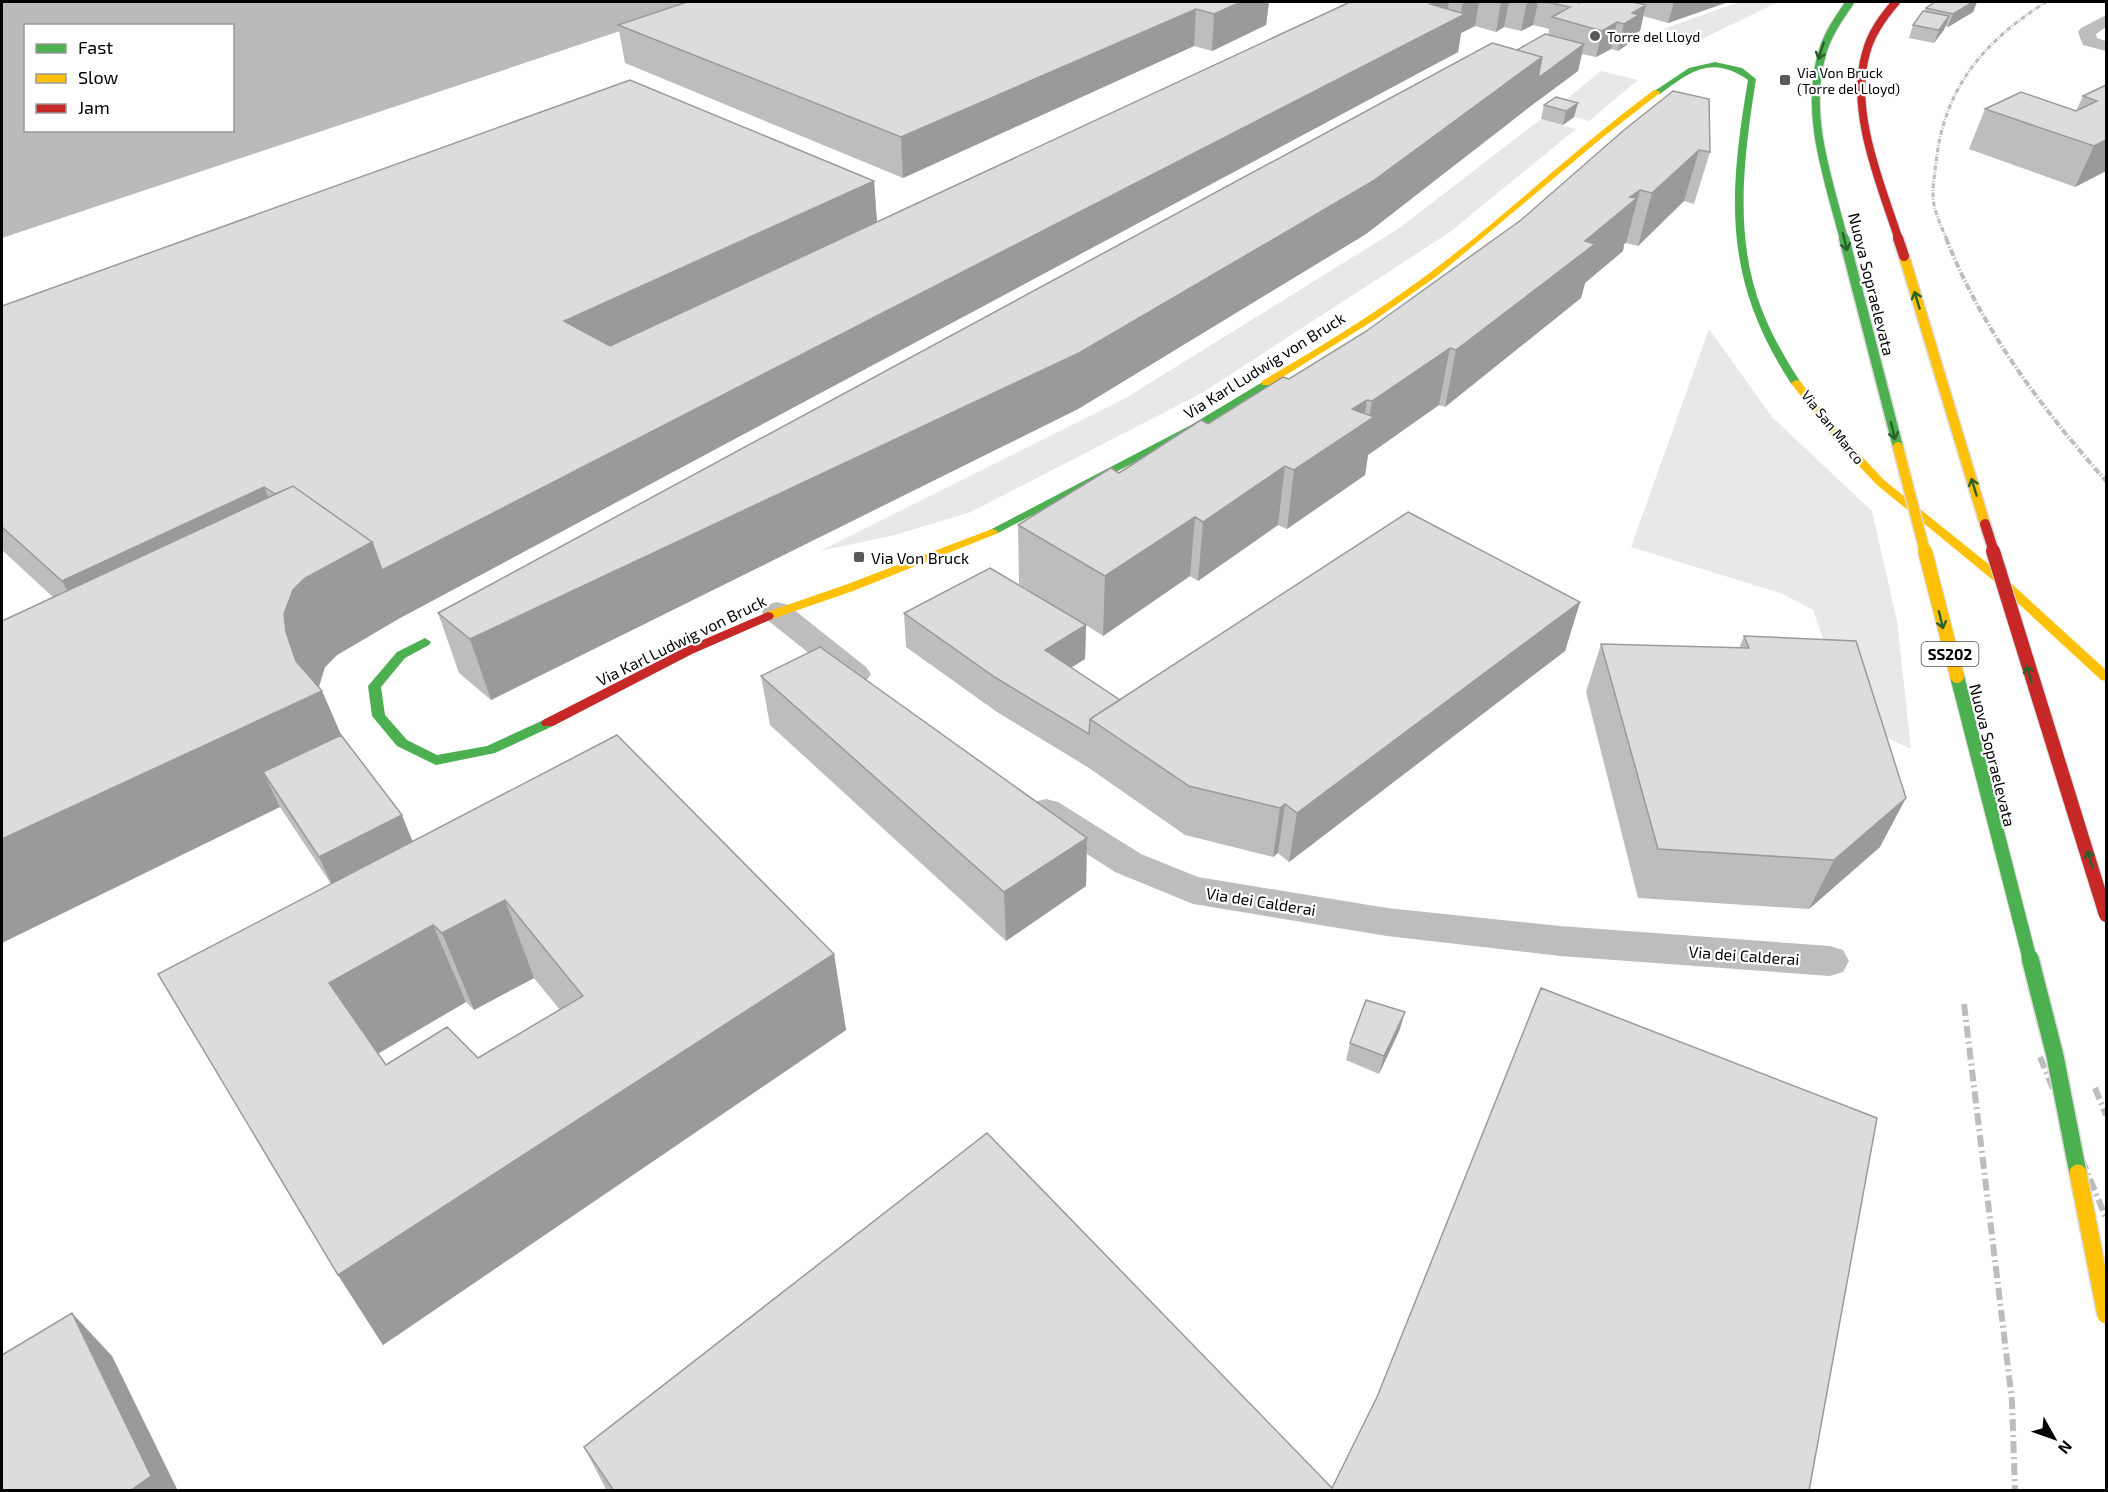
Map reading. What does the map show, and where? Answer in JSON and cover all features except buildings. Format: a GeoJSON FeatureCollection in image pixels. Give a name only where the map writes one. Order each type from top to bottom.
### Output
{"type":"FeatureCollection","features":[{"type":"Feature","properties":{"kind":"main road","name":"Nuova Sopraelevata"},"geometry":{"type":"LineString","coordinates":[[1850,2],[1834,21],[1819,53],[1814,91],[1820,146],[2055,1056],[2106,1315]]}},
{"type":"Feature","properties":{"kind":"main road","name":"Nuova Sopraelevata"},"geometry":{"type":"LineString","coordinates":[[1896,2],[1875,29],[1864,62],[1862,98],[1870,151],[1904,255],[2030,676],[2078,821],[2106,915]]}},
{"type":"Feature","properties":{"kind":"main road","name":"Via Karl Ludwig von Bruck"},"geometry":{"type":"LineString","coordinates":[[424,642],[401,655],[374,686],[379,716],[402,743],[436,760],[490,750],[688,651],[777,612],[849,588],[1002,528],[1195,428],[1334,342],[1433,275],[1501,221],[1628,112],[1688,69],[1707,64],[1724,65]]}},
{"type":"Feature","properties":{"kind":"main road","name":"Via San Marco"},"geometry":{"type":"LineString","coordinates":[[1724,65],[1738,68],[1752,79],[1745,117],[1741,165],[1740,216],[1743,265],[1752,301],[1771,343],[1818,413],[1877,479],[1984,565],[2106,677]]}},
{"type":"Feature","properties":{"kind":"street"},"geometry":{"type":"LineString","coordinates":[[2098,44],[2087,32],[2106,20]]}},
{"type":"Feature","properties":{"kind":"street"},"geometry":{"type":"LineString","coordinates":[[777,612],[876,690]]}},
{"type":"Feature","properties":{"kind":"street","name":"Via dei Calderai"},"geometry":{"type":"LineString","coordinates":[[1016,791],[1128,863],[1193,890],[1398,923],[1560,941],[1830,961]]}},
{"type":"Feature","properties":{"kind":"shaded area"},"geometry":{"type":"Polygon","coordinates":[[[2,2],[707,2],[2,238],[2,2]]]}},
{"type":"Feature","properties":{"kind":"shaded area"},"geometry":{"type":"Polygon","coordinates":[[[1739,2],[1778,2],[1700,40],[1663,29],[1739,2]]]}},
{"type":"Feature","properties":{"kind":"shaded area"},"geometry":{"type":"Polygon","coordinates":[[[1601,71],[1638,80],[1589,121],[1552,111],[1601,71]]]}},
{"type":"Feature","properties":{"kind":"shaded area"},"geometry":{"type":"Polygon","coordinates":[[[1541,119],[1576,129],[1450,232],[1202,393],[971,512],[895,535],[820,551],[1124,399],[1398,229],[1541,119]]]}},
{"type":"Feature","properties":{"kind":"shaded area"},"geometry":{"type":"Polygon","coordinates":[[[1709,329],[1772,417],[1872,511],[1897,621],[1911,749],[1852,721],[1813,610],[1783,594],[1631,547],[1709,329]]]}},
{"type":"Feature","properties":{"kind":"railway"},"geometry":{"type":"LineString","coordinates":[[1947,240],[1935,209],[1933,192],[1940,136],[1948,112],[1970,69],[1986,51],[2003,33],[2046,2]]}},
{"type":"Feature","properties":{"kind":"railway"},"geometry":{"type":"LineString","coordinates":[[1946,238],[1995,336],[2036,396],[2106,481]]}},
{"type":"Feature","properties":{"kind":"railway"},"geometry":{"type":"LineString","coordinates":[[1964,1004],[2012,1401],[2015,1490]]}},
{"type":"Feature","properties":{"kind":"railway"},"geometry":{"type":"LineString","coordinates":[[2040,1057],[2106,1218]]}},
{"type":"Feature","properties":{"kind":"railway"},"geometry":{"type":"LineString","coordinates":[[2095,1088],[2106,1115]]}},
{"type":"Feature","properties":{"kind":"traffic: fast"},"geometry":{"type":"LineString","coordinates":[[1850,2],[1828,37],[1818,70],[1817,105],[1820,146],[1898,447]]}},
{"type":"Feature","properties":{"kind":"traffic: fast"},"geometry":{"type":"LineString","coordinates":[[1657,92],[1692,70],[1715,64],[1739,70],[1752,79],[1741,161],[1740,237],[1746,273],[1757,310],[1773,346],[1796,383]]}},
{"type":"Feature","properties":{"kind":"traffic: fast"},"geometry":{"type":"LineString","coordinates":[[992,532],[1195,427],[1266,383]]}},
{"type":"Feature","properties":{"kind":"traffic: fast"},"geometry":{"type":"LineString","coordinates":[[425,642],[401,655],[374,686],[379,716],[402,743],[436,760],[490,750],[548,723]]}},
{"type":"Feature","properties":{"kind":"traffic: fast"},"geometry":{"type":"LineString","coordinates":[[1957,676],[2055,1056],[2078,1173]]}},
{"type":"Feature","properties":{"kind":"traffic: slow"},"geometry":{"type":"LineString","coordinates":[[1266,383],[1414,289],[1490,229],[1600,135],[1657,92]]}},
{"type":"Feature","properties":{"kind":"traffic: slow"},"geometry":{"type":"LineString","coordinates":[[1904,256],[1985,524]]}},
{"type":"Feature","properties":{"kind":"traffic: slow"},"geometry":{"type":"LineString","coordinates":[[1796,383],[1834,433],[1880,482],[1998,578],[2106,677]]}},
{"type":"Feature","properties":{"kind":"traffic: slow"},"geometry":{"type":"LineString","coordinates":[[1898,447],[1957,676]]}},
{"type":"Feature","properties":{"kind":"traffic: slow"},"geometry":{"type":"LineString","coordinates":[[768,616],[849,588],[992,532]]}},
{"type":"Feature","properties":{"kind":"traffic: slow"},"geometry":{"type":"LineString","coordinates":[[2078,1173],[2106,1315]]}},
{"type":"Feature","properties":{"kind":"traffic: jam"},"geometry":{"type":"LineString","coordinates":[[1896,2],[1876,28],[1866,53],[1862,81],[1863,111],[1869,142],[1904,256]]}},
{"type":"Feature","properties":{"kind":"traffic: jam"},"geometry":{"type":"LineString","coordinates":[[1985,524],[2106,915]]}},
{"type":"Feature","properties":{"kind":"traffic: jam"},"geometry":{"type":"LineString","coordinates":[[548,723],[688,651],[768,616]]}},
{"type":"Feature","properties":{"kind":"place","name":"Torre del Lloyd"},"geometry":{"type":"Point","coordinates":[1595,36]}},
{"type":"Feature","properties":{"kind":"place","name":"Via Von Bruck (Torre del Lloyd)"},"geometry":{"type":"Point","coordinates":[1785,80]}},
{"type":"Feature","properties":{"kind":"place","name":"Via Von Bruck"},"geometry":{"type":"Point","coordinates":[859,557]}}]}
